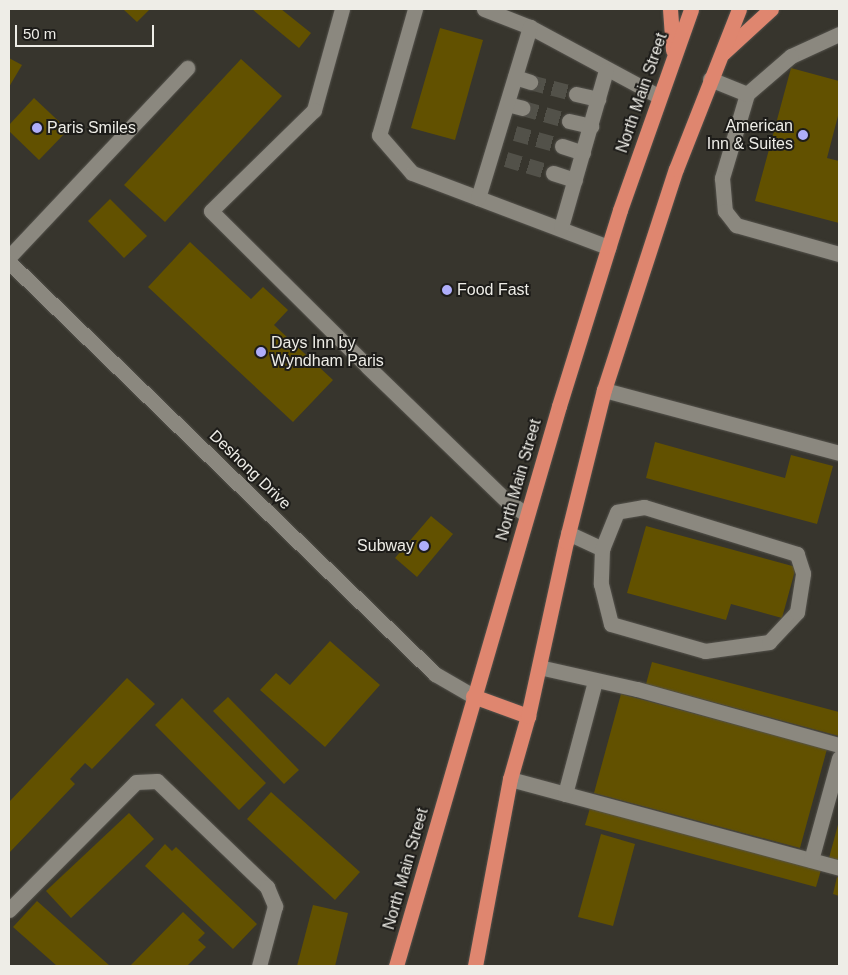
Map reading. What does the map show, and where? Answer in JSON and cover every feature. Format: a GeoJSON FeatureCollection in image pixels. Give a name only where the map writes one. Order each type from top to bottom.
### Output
{"type":"FeatureCollection","features":[{"type":"Feature","properties":{"kind":"highway"},"geometry":{"type":"LineString","coordinates":[[670,9],[673,54]]}},
{"type":"Feature","properties":{"kind":"highway","name":"North Main Street"},"geometry":{"type":"LineString","coordinates":[[396,966],[473,696],[608,247],[658,96],[691,9]]}},
{"type":"Feature","properties":{"kind":"highway"},"geometry":{"type":"LineString","coordinates":[[475,966],[510,779],[528,716],[568,533],[604,390],[676,170],[717,59],[739,9]]}},
{"type":"Feature","properties":{"kind":"highway"},"geometry":{"type":"LineString","coordinates":[[717,59],[770,9]]}},
{"type":"Feature","properties":{"kind":"highway"},"geometry":{"type":"LineString","coordinates":[[473,696],[528,716]]}},
{"type":"Feature","properties":{"kind":"street"},"geometry":{"type":"LineString","coordinates":[[342,9],[314,110],[211,211],[507,501],[527,515]]}},
{"type":"Feature","properties":{"kind":"street"},"geometry":{"type":"LineString","coordinates":[[415,9],[379,135],[412,173],[561,227],[608,247]]}},
{"type":"Feature","properties":{"kind":"street"},"geometry":{"type":"LineString","coordinates":[[484,9],[530,27],[606,70],[658,96]]}},
{"type":"Feature","properties":{"kind":"street"},"geometry":{"type":"LineString","coordinates":[[478,198],[530,27]]}},
{"type":"Feature","properties":{"kind":"street"},"geometry":{"type":"LineString","coordinates":[[839,34],[791,56],[746,94],[722,178],[725,211],[736,225],[839,254]]}},
{"type":"Feature","properties":{"kind":"street"},"geometry":{"type":"LineString","coordinates":[[9,256],[187,68]]}},
{"type":"Feature","properties":{"kind":"street"},"geometry":{"type":"LineString","coordinates":[[561,227],[606,70]]}},
{"type":"Feature","properties":{"kind":"street"},"geometry":{"type":"LineString","coordinates":[[515,77],[530,82]]}},
{"type":"Feature","properties":{"kind":"street"},"geometry":{"type":"LineString","coordinates":[[710,79],[746,94]]}},
{"type":"Feature","properties":{"kind":"street"},"geometry":{"type":"LineString","coordinates":[[576,94],[598,99]]}},
{"type":"Feature","properties":{"kind":"street"},"geometry":{"type":"LineString","coordinates":[[507,104],[523,108]]}},
{"type":"Feature","properties":{"kind":"street"},"geometry":{"type":"LineString","coordinates":[[569,122],[591,126]]}},
{"type":"Feature","properties":{"kind":"street"},"geometry":{"type":"LineString","coordinates":[[500,129],[515,133]]}},
{"type":"Feature","properties":{"kind":"street"},"geometry":{"type":"LineString","coordinates":[[562,146],[583,153]]}},
{"type":"Feature","properties":{"kind":"street"},"geometry":{"type":"LineString","coordinates":[[491,156],[506,160]]}},
{"type":"Feature","properties":{"kind":"street"},"geometry":{"type":"LineString","coordinates":[[554,173],[575,180]]}},
{"type":"Feature","properties":{"kind":"street","name":"Deshong Drive"},"geometry":{"type":"LineString","coordinates":[[9,262],[435,674],[473,696]]}},
{"type":"Feature","properties":{"kind":"street"},"geometry":{"type":"LineString","coordinates":[[604,390],[839,453]]}},
{"type":"Feature","properties":{"kind":"street"},"geometry":{"type":"LineString","coordinates":[[644,508],[797,554],[802,573],[797,612],[769,642],[705,651],[611,624],[601,584],[602,549],[617,512],[644,508]]}},
{"type":"Feature","properties":{"kind":"street"},"geometry":{"type":"LineString","coordinates":[[568,533],[602,549]]}},
{"type":"Feature","properties":{"kind":"street"},"geometry":{"type":"LineString","coordinates":[[539,667],[637,689],[839,745]]}},
{"type":"Feature","properties":{"kind":"street"},"geometry":{"type":"LineString","coordinates":[[565,794],[595,681]]}},
{"type":"Feature","properties":{"kind":"street"},"geometry":{"type":"LineString","coordinates":[[811,860],[839,758]]}},
{"type":"Feature","properties":{"kind":"street"},"geometry":{"type":"LineString","coordinates":[[510,779],[839,868]]}},
{"type":"Feature","properties":{"kind":"street"},"geometry":{"type":"LineString","coordinates":[[9,910],[136,782],[157,781],[267,887],[275,906],[260,966]]}},
{"type":"Feature","properties":{"kind":"building"},"geometry":{"type":"Polygon","coordinates":[[[123,9],[150,9],[137,22],[123,9]]]}},
{"type":"Feature","properties":{"kind":"building"},"geometry":{"type":"Polygon","coordinates":[[[252,9],[281,9],[311,33],[299,48],[252,9]]]}},
{"type":"Feature","properties":{"kind":"building"},"geometry":{"type":"Polygon","coordinates":[[[440,28],[483,40],[455,140],[411,128],[440,28]]]}},
{"type":"Feature","properties":{"kind":"building"},"geometry":{"type":"Polygon","coordinates":[[[9,58],[22,65],[9,87],[9,58]]]}},
{"type":"Feature","properties":{"kind":"building"},"geometry":{"type":"Polygon","coordinates":[[[241,59],[282,96],[165,222],[124,185],[241,59]]]}},
{"type":"Feature","properties":{"kind":"building","name":"American Inn & Suites"},"geometry":{"type":"Polygon","coordinates":[[[791,68],[839,81],[839,112],[827,158],[839,161],[839,223],[755,201],[791,68]]]}},
{"type":"Feature","properties":{"kind":"building","name":"Paris Smiles"},"geometry":{"type":"Polygon","coordinates":[[[34,98],[68,130],[39,160],[9,131],[9,125],[34,98]]]}},
{"type":"Feature","properties":{"kind":"building"},"geometry":{"type":"Polygon","coordinates":[[[110,199],[147,236],[124,258],[88,221],[110,199]]]}},
{"type":"Feature","properties":{"kind":"building","name":"Days Inn by Wyndham Paris"},"geometry":{"type":"Polygon","coordinates":[[[190,242],[251,299],[263,287],[288,310],[274,325],[333,380],[293,422],[148,287],[190,242]]]}},
{"type":"Feature","properties":{"kind":"building"},"geometry":{"type":"Polygon","coordinates":[[[655,442],[785,478],[791,455],[833,466],[817,524],[646,478],[655,442]]]}},
{"type":"Feature","properties":{"kind":"building","name":"Subway"},"geometry":{"type":"Polygon","coordinates":[[[431,516],[453,534],[417,577],[395,558],[431,516]]]}},
{"type":"Feature","properties":{"kind":"building"},"geometry":{"type":"Polygon","coordinates":[[[646,526],[796,567],[782,618],[731,604],[726,620],[627,593],[646,526]]]}},
{"type":"Feature","properties":{"kind":"building"},"geometry":{"type":"Polygon","coordinates":[[[330,641],[380,685],[325,747],[260,690],[276,673],[290,685],[330,641]]]}},
{"type":"Feature","properties":{"kind":"building"},"geometry":{"type":"Polygon","coordinates":[[[652,662],[839,712],[839,736],[646,684],[652,662]]]}},
{"type":"Feature","properties":{"kind":"building"},"geometry":{"type":"Polygon","coordinates":[[[127,678],[155,704],[92,769],[85,763],[70,779],[75,784],[9,853],[9,802],[127,678]]]}},
{"type":"Feature","properties":{"kind":"building"},"geometry":{"type":"Polygon","coordinates":[[[621,694],[827,749],[800,848],[594,793],[621,694]]]}},
{"type":"Feature","properties":{"kind":"building"},"geometry":{"type":"Polygon","coordinates":[[[228,697],[299,770],[284,784],[213,711],[228,697]]]}},
{"type":"Feature","properties":{"kind":"building"},"geometry":{"type":"Polygon","coordinates":[[[182,698],[266,783],[239,810],[155,725],[182,698]]]}},
{"type":"Feature","properties":{"kind":"building"},"geometry":{"type":"Polygon","coordinates":[[[271,792],[360,872],[335,900],[247,819],[271,792]]]}},
{"type":"Feature","properties":{"kind":"building"},"geometry":{"type":"Polygon","coordinates":[[[590,808],[821,870],[816,887],[585,825],[590,808]]]}},
{"type":"Feature","properties":{"kind":"building"},"geometry":{"type":"Polygon","coordinates":[[[129,813],[154,839],[71,918],[46,891],[129,813]]]}},
{"type":"Feature","properties":{"kind":"building"},"geometry":{"type":"Polygon","coordinates":[[[839,821],[839,861],[829,858],[839,821]]]}},
{"type":"Feature","properties":{"kind":"building"},"geometry":{"type":"Polygon","coordinates":[[[601,834],[635,844],[613,926],[578,917],[601,834]]]}},
{"type":"Feature","properties":{"kind":"building"},"geometry":{"type":"Polygon","coordinates":[[[165,844],[172,851],[176,847],[257,924],[233,949],[145,866],[165,844]]]}},
{"type":"Feature","properties":{"kind":"building"},"geometry":{"type":"Polygon","coordinates":[[[837,877],[839,878],[839,896],[833,894],[837,877]]]}},
{"type":"Feature","properties":{"kind":"building"},"geometry":{"type":"Polygon","coordinates":[[[37,901],[110,966],[57,966],[13,927],[37,901]]]}},
{"type":"Feature","properties":{"kind":"building"},"geometry":{"type":"Polygon","coordinates":[[[313,905],[348,913],[335,966],[297,966],[313,905]]]}},
{"type":"Feature","properties":{"kind":"building"},"geometry":{"type":"Polygon","coordinates":[[[183,912],[205,933],[198,940],[206,947],[187,966],[130,966],[183,912]]]}},
{"type":"Feature","properties":{"kind":"tunnel"},"geometry":{"type":"LineString","coordinates":[[530,82],[576,94]]}},
{"type":"Feature","properties":{"kind":"tunnel"},"geometry":{"type":"LineString","coordinates":[[523,108],[569,121]]}},
{"type":"Feature","properties":{"kind":"tunnel"},"geometry":{"type":"LineString","coordinates":[[515,133],[562,146]]}},
{"type":"Feature","properties":{"kind":"tunnel"},"geometry":{"type":"LineString","coordinates":[[506,159],[553,173]]}},
{"type":"Feature","properties":{"kind":"place","name":"Paris Smiles"},"geometry":{"type":"Point","coordinates":[37,128]}},
{"type":"Feature","properties":{"kind":"place","name":"American Inn & Suites"},"geometry":{"type":"Point","coordinates":[803,135]}},
{"type":"Feature","properties":{"kind":"place","name":"Food Fast"},"geometry":{"type":"Point","coordinates":[447,290]}},
{"type":"Feature","properties":{"kind":"place","name":"Days Inn by Wyndham Paris"},"geometry":{"type":"Point","coordinates":[261,352]}},
{"type":"Feature","properties":{"kind":"place","name":"Subway"},"geometry":{"type":"Point","coordinates":[424,546]}}]}
